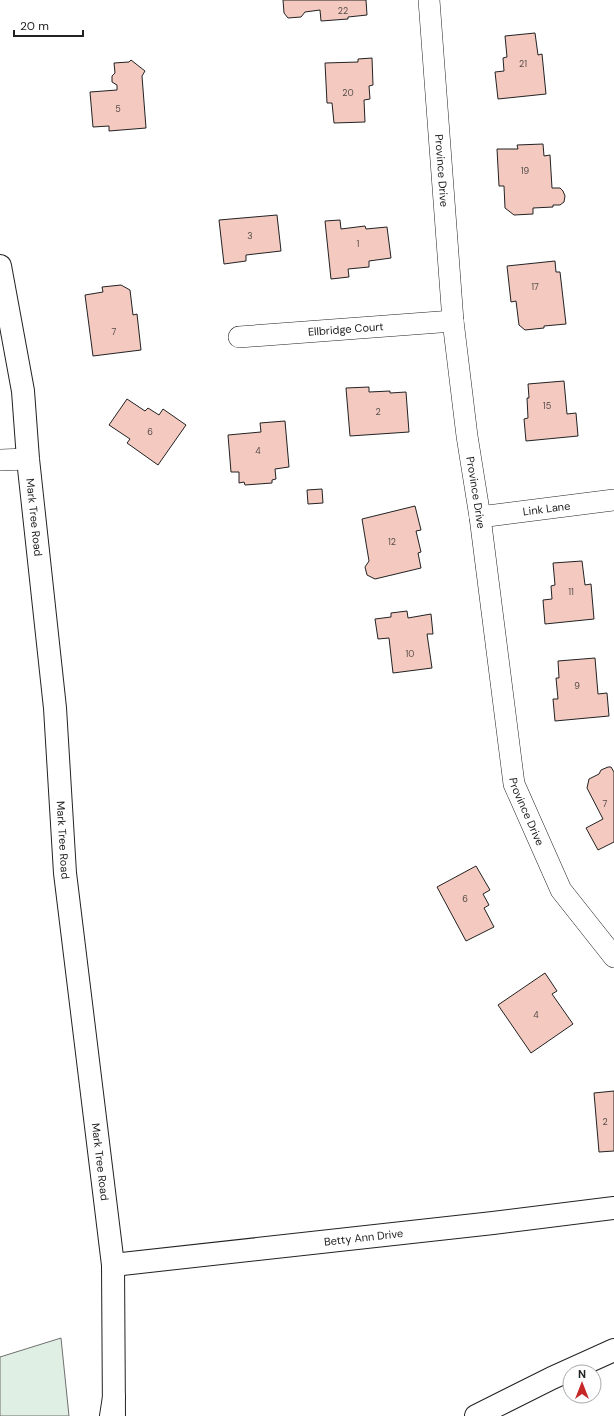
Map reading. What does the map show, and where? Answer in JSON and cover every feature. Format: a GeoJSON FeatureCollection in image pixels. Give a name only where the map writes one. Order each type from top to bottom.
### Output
{"type":"FeatureCollection","features":[{"type":"Feature","properties":{"kind":"main road","name":"Mark Tree Road"},"geometry":{"type":"LineString","coordinates":[[0,266],[23,391],[28,459],[54,708],[65,873],[113,1265],[113,1412]]}},
{"type":"Feature","properties":{"kind":"main road","name":"Betty Ann Drive"},"geometry":{"type":"LineString","coordinates":[[113,1265],[486,1224],[614,1208]]}},
{"type":"Feature","properties":{"kind":"main road"},"geometry":{"type":"LineString","coordinates":[[476,1416],[552,1378],[614,1350]]}},
{"type":"Feature","properties":{"kind":"main road"},"geometry":{"type":"LineString","coordinates":[[492,1416],[552,1378]]}},
{"type":"Feature","properties":{"kind":"street","name":"Province Drive"},"geometry":{"type":"LineString","coordinates":[[429,0],[452,321],[467,436],[480,517],[514,784],[561,890],[614,957]]}},
{"type":"Feature","properties":{"kind":"street","name":"Ellbridge Court"},"geometry":{"type":"LineString","coordinates":[[239,337],[452,321]]}},
{"type":"Feature","properties":{"kind":"street"},"geometry":{"type":"LineString","coordinates":[[0,460],[28,459]]}},
{"type":"Feature","properties":{"kind":"street","name":"Link Lane"},"geometry":{"type":"LineString","coordinates":[[480,517],[614,500]]}},
{"type":"Feature","properties":{"kind":"green space"},"geometry":{"type":"Polygon","coordinates":[[[61,1338],[69,1416],[0,1416],[0,1357],[61,1338]]]}},
{"type":"Feature","properties":{"kind":"building"},"geometry":{"type":"Polygon","coordinates":[[[283,0],[366,0],[367,15],[348,17],[348,19],[321,21],[320,10],[305,12],[301,17],[288,18],[284,13],[283,0]]]}},
{"type":"Feature","properties":{"kind":"building"},"geometry":{"type":"Polygon","coordinates":[[[535,33],[538,55],[542,54],[546,94],[498,99],[495,72],[504,71],[503,58],[507,57],[505,36],[535,33]]]}},
{"type":"Feature","properties":{"kind":"building"},"geometry":{"type":"Polygon","coordinates":[[[372,58],[373,85],[369,86],[370,99],[364,100],[365,122],[334,123],[332,103],[327,103],[325,63],[358,62],[358,59],[372,58]]]}},
{"type":"Feature","properties":{"kind":"building"},"geometry":{"type":"Polygon","coordinates":[[[131,60],[145,71],[142,76],[146,128],[109,131],[109,126],[93,127],[90,92],[117,90],[117,85],[112,82],[112,76],[115,73],[114,63],[129,62],[131,60]]]}},
{"type":"Feature","properties":{"kind":"building"},"geometry":{"type":"Polygon","coordinates":[[[543,144],[544,156],[550,155],[552,188],[560,188],[563,191],[565,196],[564,202],[560,205],[553,205],[553,207],[533,208],[533,214],[514,215],[505,208],[504,186],[499,186],[497,149],[518,149],[517,145],[543,144]]]}},
{"type":"Feature","properties":{"kind":"building"},"geometry":{"type":"Polygon","coordinates":[[[277,215],[281,251],[246,255],[246,261],[224,264],[219,220],[277,215]]]}},
{"type":"Feature","properties":{"kind":"building"},"geometry":{"type":"Polygon","coordinates":[[[340,220],[341,229],[365,226],[366,229],[387,227],[391,258],[369,261],[369,267],[348,269],[349,277],[331,279],[325,221],[340,220]]]}},
{"type":"Feature","properties":{"kind":"building"},"geometry":{"type":"Polygon","coordinates":[[[555,261],[556,272],[560,272],[566,324],[544,326],[544,328],[525,330],[519,325],[516,301],[511,302],[507,266],[555,261]]]}},
{"type":"Feature","properties":{"kind":"building"},"geometry":{"type":"Polygon","coordinates":[[[121,285],[130,290],[133,315],[137,314],[141,350],[93,356],[85,295],[103,292],[102,287],[121,285]]]}},
{"type":"Feature","properties":{"kind":"building"},"geometry":{"type":"Polygon","coordinates":[[[564,381],[567,414],[576,413],[578,436],[526,441],[524,419],[528,418],[528,384],[564,381]]]}},
{"type":"Feature","properties":{"kind":"building"},"geometry":{"type":"Polygon","coordinates":[[[369,387],[369,392],[406,392],[409,432],[350,436],[346,388],[369,387]]]}},
{"type":"Feature","properties":{"kind":"building"},"geometry":{"type":"Polygon","coordinates":[[[127,399],[145,411],[148,408],[159,415],[163,409],[186,425],[158,465],[127,443],[130,439],[109,425],[127,399]]]}},
{"type":"Feature","properties":{"kind":"building"},"geometry":{"type":"Polygon","coordinates":[[[285,421],[289,467],[275,469],[276,479],[272,480],[272,483],[245,485],[244,482],[239,483],[239,472],[231,472],[228,435],[261,432],[260,423],[285,421]]]}},
{"type":"Feature","properties":{"kind":"building"},"geometry":{"type":"Polygon","coordinates":[[[322,489],[323,503],[308,504],[307,490],[322,489]]]}},
{"type":"Feature","properties":{"kind":"building"},"geometry":{"type":"Polygon","coordinates":[[[415,506],[421,530],[416,531],[421,552],[418,553],[421,568],[375,579],[367,575],[365,567],[369,561],[362,519],[415,506]]]}},
{"type":"Feature","properties":{"kind":"building"},"geometry":{"type":"Polygon","coordinates":[[[582,561],[585,585],[591,584],[594,619],[545,624],[543,600],[552,599],[551,586],[555,585],[553,563],[582,561]]]}},
{"type":"Feature","properties":{"kind":"building"},"geometry":{"type":"Polygon","coordinates":[[[407,611],[408,618],[431,614],[433,634],[427,634],[432,668],[393,673],[389,638],[378,639],[375,619],[391,617],[391,613],[407,611]]]}},
{"type":"Feature","properties":{"kind":"building"},"geometry":{"type":"Polygon","coordinates":[[[595,658],[598,694],[607,693],[609,716],[555,721],[553,699],[558,699],[556,678],[559,678],[558,661],[595,658]]]}},
{"type":"Feature","properties":{"kind":"building"},"geometry":{"type":"Polygon","coordinates":[[[611,767],[614,772],[614,842],[598,850],[586,828],[603,819],[587,788],[589,779],[599,774],[601,770],[611,767]]]}},
{"type":"Feature","properties":{"kind":"building"},"geometry":{"type":"Polygon","coordinates":[[[476,866],[490,890],[483,894],[489,905],[484,908],[494,927],[466,941],[437,887],[476,866]]]}},
{"type":"Feature","properties":{"kind":"building"},"geometry":{"type":"Polygon","coordinates":[[[545,973],[557,991],[552,994],[573,1024],[531,1053],[498,1005],[545,973]]]}},
{"type":"Feature","properties":{"kind":"building"},"geometry":{"type":"Polygon","coordinates":[[[614,1091],[614,1151],[599,1152],[594,1093],[614,1091]]]}}]}
